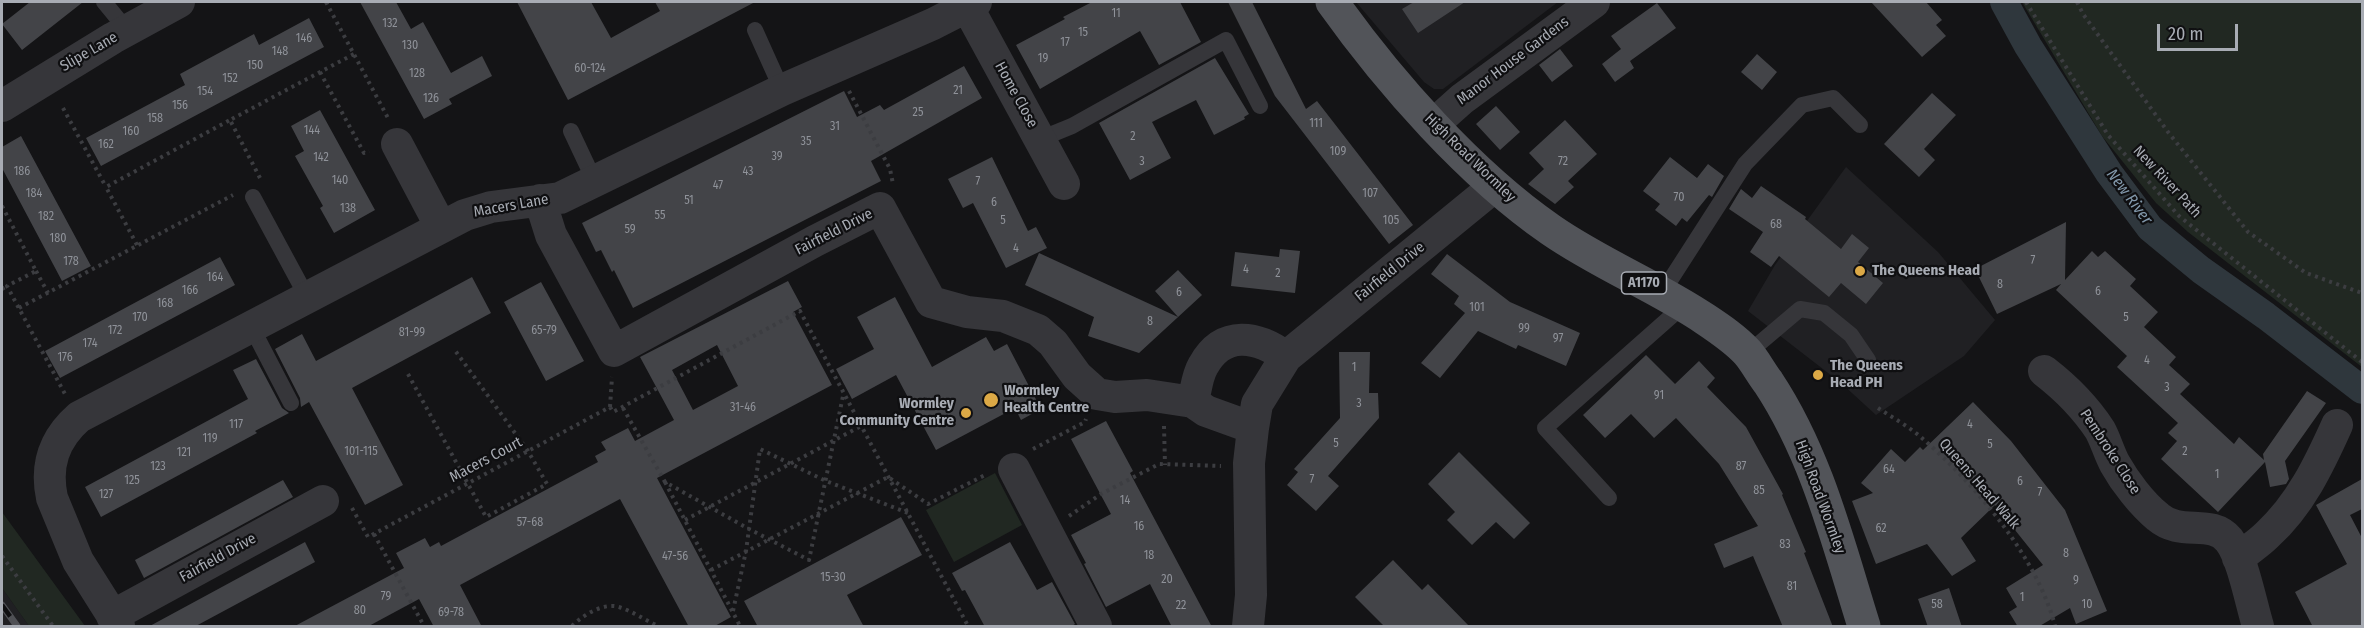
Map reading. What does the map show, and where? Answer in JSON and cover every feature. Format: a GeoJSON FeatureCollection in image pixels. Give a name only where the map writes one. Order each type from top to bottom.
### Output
{"type":"FeatureCollection","features":[{"type":"Feature","properties":{"kind":"main road","name":"High Road Wormley"},"geometry":{"type":"LineString","coordinates":[[1332,2],[1359,39],[1434,124],[1495,186],[1552,231],[1673,299],[1730,336],[1748,353],[1776,395],[1804,447],[1825,502],[1864,627]]}},
{"type":"Feature","properties":{"kind":"street","name":"Slipe Lane"},"geometry":{"type":"LineString","coordinates":[[2,106],[36,83],[179,2]]}},
{"type":"Feature","properties":{"kind":"street","name":"Manor House Gardens"},"geometry":{"type":"LineString","coordinates":[[1434,124],[1462,99],[1594,2]]}},
{"type":"Feature","properties":{"kind":"street","name":"Macers Lane"},"geometry":{"type":"LineString","coordinates":[[70,427],[251,326],[465,215],[491,207],[560,198],[782,90],[933,24],[972,4]]}},
{"type":"Feature","properties":{"kind":"street","name":"Home Close"},"geometry":{"type":"LineString","coordinates":[[972,4],[1064,184]]}},
{"type":"Feature","properties":{"kind":"street"},"geometry":{"type":"LineString","coordinates":[[396,141],[441,227]]}},
{"type":"Feature","properties":{"kind":"street","name":"Fairfield Drive"},"geometry":{"type":"LineString","coordinates":[[1248,627],[1251,595],[1249,467],[1252,428],[1257,404],[1286,357],[1495,186]]}},
{"type":"Feature","properties":{"kind":"street","name":"Fairfield Drive"},"geometry":{"type":"LineString","coordinates":[[540,200],[551,235],[614,351],[880,208],[931,302],[967,312],[1003,316],[1038,330],[1053,343],[1077,376],[1097,394],[1115,397],[1147,395],[1179,399],[1252,428]]}},
{"type":"Feature","properties":{"kind":"street"},"geometry":{"type":"LineString","coordinates":[[1179,399],[1218,348],[1225,345],[1243,339],[1257,340],[1270,345],[1286,357]]}},
{"type":"Feature","properties":{"kind":"street","name":"Pembroke Close"},"geometry":{"type":"LineString","coordinates":[[2044,371],[2067,388],[2101,431],[2116,466],[2157,516],[2167,524],[2208,528],[2220,532],[2230,542],[2238,558],[2258,627]]}},
{"type":"Feature","properties":{"kind":"street"},"geometry":{"type":"LineString","coordinates":[[2238,558],[2268,535],[2299,498],[2318,468],[2337,425]]}},
{"type":"Feature","properties":{"kind":"street","name":"Fairfield Drive"},"geometry":{"type":"LineString","coordinates":[[70,427],[51,463],[52,498],[78,561],[116,621],[323,501]]}},
{"type":"Feature","properties":{"kind":"street"},"geometry":{"type":"LineString","coordinates":[[1014,469],[1096,627]]}},
{"type":"Feature","properties":{"kind":"lane"},"geometry":{"type":"LineString","coordinates":[[104,2],[127,30]]}},
{"type":"Feature","properties":{"kind":"lane"},"geometry":{"type":"LineString","coordinates":[[755,30],[782,90]]}},
{"type":"Feature","properties":{"kind":"lane"},"geometry":{"type":"LineString","coordinates":[[1040,139],[1072,126],[1226,40],[1260,106]]}},
{"type":"Feature","properties":{"kind":"lane"},"geometry":{"type":"LineString","coordinates":[[1609,498],[1545,428],[1673,299],[1745,164],[1802,105],[1833,98],[1860,125]]}},
{"type":"Feature","properties":{"kind":"lane"},"geometry":{"type":"LineString","coordinates":[[571,131],[595,182]]}},
{"type":"Feature","properties":{"kind":"lane"},"geometry":{"type":"LineString","coordinates":[[248,191],[307,297]]}},
{"type":"Feature","properties":{"kind":"lane"},"geometry":{"type":"LineString","coordinates":[[1748,353],[1800,309],[1824,313],[1851,335],[1869,360]]}},
{"type":"Feature","properties":{"kind":"lane"},"geometry":{"type":"LineString","coordinates":[[251,326],[291,402]]}},
{"type":"Feature","properties":{"kind":"path"},"geometry":{"type":"LineString","coordinates":[[320,72],[364,153],[396,141],[394,130],[327,2]]}},
{"type":"Feature","properties":{"kind":"path","name":"New River Path"},"geometry":{"type":"LineString","coordinates":[[2026,2],[2108,135],[2179,216],[2362,362]]}},
{"type":"Feature","properties":{"kind":"path"},"geometry":{"type":"LineString","coordinates":[[2077,2],[2083,14],[2168,132],[2248,232],[2306,273],[2362,293]]}},
{"type":"Feature","properties":{"kind":"path"},"geometry":{"type":"LineString","coordinates":[[106,187],[354,54]]}},
{"type":"Feature","properties":{"kind":"path"},"geometry":{"type":"LineString","coordinates":[[836,66],[890,169],[894,188],[880,208]]}},
{"type":"Feature","properties":{"kind":"path"},"geometry":{"type":"LineString","coordinates":[[63,108],[137,245]]}},
{"type":"Feature","properties":{"kind":"path"},"geometry":{"type":"LineString","coordinates":[[19,308],[137,245],[248,191],[261,180],[230,120]]}},
{"type":"Feature","properties":{"kind":"path"},"geometry":{"type":"LineString","coordinates":[[2,206],[48,292]]}},
{"type":"Feature","properties":{"kind":"path"},"geometry":{"type":"LineString","coordinates":[[2,289],[36,271]]}},
{"type":"Feature","properties":{"kind":"path"},"geometry":{"type":"LineString","coordinates":[[7,286],[57,382],[70,427]]}},
{"type":"Feature","properties":{"kind":"path"},"geometry":{"type":"LineString","coordinates":[[740,627],[665,482],[622,408],[800,311],[968,627]]}},
{"type":"Feature","properties":{"kind":"path"},"geometry":{"type":"LineString","coordinates":[[408,374],[486,517],[547,484],[528,451],[454,349]]}},
{"type":"Feature","properties":{"kind":"path"},"geometry":{"type":"LineString","coordinates":[[665,482],[809,560],[843,396]]}},
{"type":"Feature","properties":{"kind":"path"},"geometry":{"type":"LineString","coordinates":[[1165,465],[1179,399]]}},
{"type":"Feature","properties":{"kind":"path","name":"Macers Court"},"geometry":{"type":"LineString","coordinates":[[424,627],[374,534],[610,406],[613,412],[622,408]]}},
{"type":"Feature","properties":{"kind":"path","name":"Queens Head Walk"},"geometry":{"type":"LineString","coordinates":[[1878,408],[1923,438],[1998,519],[2033,570],[2050,606],[2055,627]]}},
{"type":"Feature","properties":{"kind":"path"},"geometry":{"type":"LineString","coordinates":[[685,520],[861,426]]}},
{"type":"Feature","properties":{"kind":"path"},"geometry":{"type":"LineString","coordinates":[[733,611],[746,551],[760,449],[826,481],[908,513]]}},
{"type":"Feature","properties":{"kind":"path"},"geometry":{"type":"LineString","coordinates":[[1067,517],[1101,494],[1159,464],[1249,467]]}},
{"type":"Feature","properties":{"kind":"path"},"geometry":{"type":"LineString","coordinates":[[711,570],[888,477]]}},
{"type":"Feature","properties":{"kind":"path"},"geometry":{"type":"LineString","coordinates":[[2,556],[53,627]]}},
{"type":"Feature","properties":{"kind":"path"},"geometry":{"type":"LineString","coordinates":[[572,627],[583,616],[617,606],[658,627]]}},
{"type":"Feature","properties":{"kind":"shaded area"},"geometry":{"type":"Polygon","coordinates":[[[1356,2],[1558,2],[1443,89],[1434,89],[1424,82],[1356,2]]]}},
{"type":"Feature","properties":{"kind":"shaded area"},"geometry":{"type":"Polygon","coordinates":[[[2022,2],[2362,2],[2362,367],[2188,232],[2156,203],[2102,136],[2022,2]]]}},
{"type":"Feature","properties":{"kind":"shaded area"},"geometry":{"type":"Polygon","coordinates":[[[1846,167],[1938,252],[1995,320],[1964,356],[1876,415],[1841,383],[1748,311],[1775,265],[1846,167]]]}},
{"type":"Feature","properties":{"kind":"shaded area"},"geometry":{"type":"Polygon","coordinates":[[[995,473],[1022,525],[954,562],[926,510],[995,473]]]}},
{"type":"Feature","properties":{"kind":"shaded area"},"geometry":{"type":"Polygon","coordinates":[[[2,512],[85,626],[29,626],[2,588],[2,512]]]}},
{"type":"Feature","properties":{"kind":"shaded area"},"geometry":{"type":"Polygon","coordinates":[[[2,588],[29,626],[2,626],[2,588]]]}},
{"type":"Feature","properties":{"kind":"building"},"geometry":{"type":"Polygon","coordinates":[[[30,2],[83,2],[22,50],[2,24],[30,2]]]}},
{"type":"Feature","properties":{"kind":"building"},"geometry":{"type":"Polygon","coordinates":[[[360,2],[396,2],[411,29],[423,22],[451,73],[482,56],[492,76],[449,99],[452,104],[424,119],[360,2]]]}},
{"type":"Feature","properties":{"kind":"building"},"geometry":{"type":"Polygon","coordinates":[[[517,2],[591,2],[611,38],[660,11],[655,2],[755,2],[568,100],[517,2]]]}},
{"type":"Feature","properties":{"kind":"building"},"geometry":{"type":"Polygon","coordinates":[[[1092,2],[1180,2],[1201,42],[1159,65],[1140,31],[1040,89],[1016,45],[1092,2]]]}},
{"type":"Feature","properties":{"kind":"building"},"geometry":{"type":"Polygon","coordinates":[[[1228,2],[1252,2],[1306,109],[1317,101],[1413,225],[1389,244],[1275,96],[1228,2]]]}},
{"type":"Feature","properties":{"kind":"building"},"geometry":{"type":"Polygon","coordinates":[[[1414,2],[1465,2],[1418,33],[1402,9],[1414,2]]]}},
{"type":"Feature","properties":{"kind":"building"},"geometry":{"type":"Polygon","coordinates":[[[1871,2],[1926,2],[1942,20],[1936,25],[1946,36],[1922,57],[1871,2]]]}},
{"type":"Feature","properties":{"kind":"building"},"geometry":{"type":"Polygon","coordinates":[[[1657,3],[1676,28],[1630,61],[1634,68],[1615,82],[1602,64],[1621,49],[1611,36],[1657,3]]]}},
{"type":"Feature","properties":{"kind":"building"},"geometry":{"type":"Polygon","coordinates":[[[309,18],[324,47],[101,166],[86,138],[185,85],[180,74],[254,34],[259,45],[309,18]]]}},
{"type":"Feature","properties":{"kind":"building"},"geometry":{"type":"Polygon","coordinates":[[[1560,49],[1573,66],[1552,82],[1539,65],[1560,49]]]}},
{"type":"Feature","properties":{"kind":"building"},"geometry":{"type":"Polygon","coordinates":[[[1757,54],[1777,72],[1762,90],[1741,72],[1757,54]]]}},
{"type":"Feature","properties":{"kind":"building"},"geometry":{"type":"Polygon","coordinates":[[[1215,58],[1249,114],[1244,117],[1245,119],[1214,135],[1196,100],[1152,122],[1171,158],[1130,180],[1099,123],[1215,58]]]}},
{"type":"Feature","properties":{"kind":"building"},"geometry":{"type":"Polygon","coordinates":[[[964,66],[982,98],[871,161],[881,181],[633,308],[614,270],[612,272],[601,250],[596,252],[582,223],[844,91],[857,117],[880,105],[884,110],[964,66]]]}},
{"type":"Feature","properties":{"kind":"building"},"geometry":{"type":"Polygon","coordinates":[[[1932,93],[1956,115],[1924,149],[1935,160],[1919,177],[1884,144],[1932,93]]]}},
{"type":"Feature","properties":{"kind":"building"},"geometry":{"type":"Polygon","coordinates":[[[1496,106],[1520,132],[1500,150],[1476,124],[1496,106]]]}},
{"type":"Feature","properties":{"kind":"building"},"geometry":{"type":"Polygon","coordinates":[[[320,110],[375,210],[334,233],[320,208],[323,206],[295,156],[304,151],[291,126],[320,110]]]}},
{"type":"Feature","properties":{"kind":"building"},"geometry":{"type":"Polygon","coordinates":[[[1565,120],[1597,154],[1568,181],[1574,187],[1555,204],[1528,184],[1544,169],[1529,153],[1565,120]]]}},
{"type":"Feature","properties":{"kind":"building"},"geometry":{"type":"Polygon","coordinates":[[[21,136],[91,266],[62,281],[2,168],[2,147],[21,136]]]}},
{"type":"Feature","properties":{"kind":"building"},"geometry":{"type":"Polygon","coordinates":[[[992,157],[1028,231],[1036,227],[1047,248],[1006,268],[973,203],[963,208],[948,179],[992,157]]]}},
{"type":"Feature","properties":{"kind":"building"},"geometry":{"type":"Polygon","coordinates":[[[1670,157],[1697,178],[1708,164],[1724,176],[1712,197],[1709,195],[1687,222],[1682,218],[1676,226],[1655,210],[1660,204],[1643,191],[1670,157]]]}},
{"type":"Feature","properties":{"kind":"building"},"geometry":{"type":"Polygon","coordinates":[[[1761,186],[1806,217],[1805,219],[1841,249],[1852,234],[1869,248],[1858,262],[1883,283],[1866,304],[1841,283],[1829,297],[1779,256],[1771,267],[1750,252],[1763,232],[1729,209],[1741,189],[1752,198],[1761,186]]]}},
{"type":"Feature","properties":{"kind":"building"},"geometry":{"type":"Polygon","coordinates":[[[2066,222],[2065,280],[2092,251],[2098,257],[2105,251],[2136,279],[2130,286],[2158,312],[2144,327],[2176,357],[2169,365],[2190,384],[2180,394],[2234,444],[2239,437],[2264,460],[2263,454],[2307,391],[2326,403],[2285,461],[2289,479],[2286,484],[2270,487],[2265,462],[2218,512],[2161,459],[2177,441],[2168,433],[2178,423],[2117,367],[2127,356],[2056,290],[2061,284],[1997,314],[1975,269],[2066,222]]]}},
{"type":"Feature","properties":{"kind":"building"},"geometry":{"type":"Polygon","coordinates":[[[1280,249],[1300,251],[1295,293],[1231,286],[1235,252],[1279,257],[1280,249]]]}},
{"type":"Feature","properties":{"kind":"building"},"geometry":{"type":"Polygon","coordinates":[[[1039,253],[1178,317],[1155,291],[1178,270],[1202,295],[1139,353],[1088,336],[1094,317],[1025,285],[1039,253]]]}},
{"type":"Feature","properties":{"kind":"building"},"geometry":{"type":"Polygon","coordinates":[[[1447,254],[1510,302],[1580,333],[1566,366],[1518,345],[1516,349],[1478,331],[1440,378],[1421,363],[1465,313],[1454,304],[1459,296],[1431,274],[1447,254]]]}},
{"type":"Feature","properties":{"kind":"building"},"geometry":{"type":"Polygon","coordinates":[[[220,257],[235,285],[60,378],[45,351],[220,257]]]}},
{"type":"Feature","properties":{"kind":"building"},"geometry":{"type":"Polygon","coordinates":[[[472,277],[491,313],[352,388],[403,485],[365,505],[309,402],[301,407],[300,398],[275,349],[302,334],[316,361],[472,277]]]}},
{"type":"Feature","properties":{"kind":"building"},"geometry":{"type":"Polygon","coordinates":[[[788,281],[802,307],[793,312],[832,385],[657,478],[731,617],[713,627],[689,627],[620,499],[460,585],[482,627],[434,627],[419,599],[367,627],[293,627],[404,568],[396,553],[425,538],[430,547],[439,542],[441,546],[598,462],[595,456],[606,450],[601,442],[628,428],[635,441],[674,420],[640,357],[788,281]],[[717,345],[672,370],[693,410],[738,386],[717,345]]]}},
{"type":"Feature","properties":{"kind":"building"},"geometry":{"type":"Polygon","coordinates":[[[541,282],[584,361],[546,381],[504,302],[541,282]]]}},
{"type":"Feature","properties":{"kind":"building"},"geometry":{"type":"Polygon","coordinates":[[[895,297],[932,367],[986,337],[994,351],[1007,344],[1041,409],[1021,420],[1015,408],[936,450],[896,375],[852,399],[836,369],[874,349],[857,317],[895,297]]]}},
{"type":"Feature","properties":{"kind":"building"},"geometry":{"type":"Polygon","coordinates":[[[1339,352],[1370,352],[1369,393],[1378,393],[1379,418],[1328,476],[1339,486],[1316,511],[1287,485],[1298,472],[1294,469],[1340,418],[1339,352]]]}},
{"type":"Feature","properties":{"kind":"building"},"geometry":{"type":"Polygon","coordinates":[[[1646,355],[1675,384],[1699,361],[1715,378],[1707,387],[1746,427],[1783,494],[1833,627],[1783,627],[1753,556],[1724,568],[1714,544],[1758,526],[1719,464],[1676,418],[1654,438],[1631,414],[1605,438],[1583,415],[1646,355]]]}},
{"type":"Feature","properties":{"kind":"building"},"geometry":{"type":"Polygon","coordinates":[[[256,359],[282,408],[289,413],[255,431],[257,433],[101,517],[85,487],[248,399],[233,370],[256,359]]]}},
{"type":"Feature","properties":{"kind":"building"},"geometry":{"type":"Polygon","coordinates":[[[1973,402],[2011,441],[2065,510],[2107,611],[2076,624],[2070,608],[2038,627],[2018,627],[2009,612],[2017,607],[2006,588],[2043,565],[1995,505],[1961,538],[1976,561],[1952,576],[1927,544],[1876,564],[1852,501],[1873,493],[1861,483],[1891,449],[1905,462],[1920,447],[1923,450],[1973,402]]]}},
{"type":"Feature","properties":{"kind":"building"},"geometry":{"type":"Polygon","coordinates":[[[1106,421],[1133,471],[1130,473],[1212,627],[1172,627],[1150,584],[1106,607],[1071,535],[1111,514],[1071,439],[1106,421]]]}},
{"type":"Feature","properties":{"kind":"building"},"geometry":{"type":"Polygon","coordinates":[[[1459,452],[1530,523],[1514,539],[1496,522],[1472,545],[1447,520],[1455,512],[1428,484],[1459,452]]]}},
{"type":"Feature","properties":{"kind":"building"},"geometry":{"type":"Polygon","coordinates":[[[2362,479],[2362,509],[2350,515],[2362,538],[2362,627],[2313,627],[2295,592],[2347,564],[2316,505],[2362,479]]]}},
{"type":"Feature","properties":{"kind":"building"},"geometry":{"type":"Polygon","coordinates":[[[283,480],[293,497],[144,578],[135,560],[283,480]]]}},
{"type":"Feature","properties":{"kind":"building"},"geometry":{"type":"Polygon","coordinates":[[[901,517],[922,555],[847,595],[864,627],[758,627],[744,601],[901,517]]]}},
{"type":"Feature","properties":{"kind":"building"},"geometry":{"type":"Polygon","coordinates":[[[305,542],[315,562],[194,627],[148,627],[305,542]]]}},
{"type":"Feature","properties":{"kind":"building"},"geometry":{"type":"Polygon","coordinates":[[[1010,542],[1037,590],[1052,582],[1075,624],[1071,627],[985,627],[965,590],[962,591],[952,573],[1010,542]]]}},
{"type":"Feature","properties":{"kind":"building"},"geometry":{"type":"Polygon","coordinates":[[[1393,560],[1422,590],[1428,584],[1470,627],[1385,627],[1355,597],[1393,560]]]}},
{"type":"Feature","properties":{"kind":"building"},"geometry":{"type":"Polygon","coordinates":[[[1949,588],[1962,627],[1928,627],[1918,599],[1949,588]]]}},
{"type":"Feature","properties":{"kind":"waterway","name":"New River"},"geometry":{"type":"LineString","coordinates":[[2004,2],[2028,46],[2109,173],[2150,228],[2201,270],[2266,316],[2362,390]]}},
{"type":"Feature","properties":{"kind":"railway"},"geometry":{"type":"LineString","coordinates":[[2,605],[17,626]]}},
{"type":"Feature","properties":{"kind":"place","name":"The Queens Head"},"geometry":{"type":"Point","coordinates":[1860,271]}},
{"type":"Feature","properties":{"kind":"place","name":"The Queens Head PH"},"geometry":{"type":"Point","coordinates":[1818,375]}},
{"type":"Feature","properties":{"kind":"place","name":"Wormley Health Centre"},"geometry":{"type":"Point","coordinates":[991,400]}},
{"type":"Feature","properties":{"kind":"place","name":"Wormley Community Centre"},"geometry":{"type":"Point","coordinates":[966,413]}}]}
